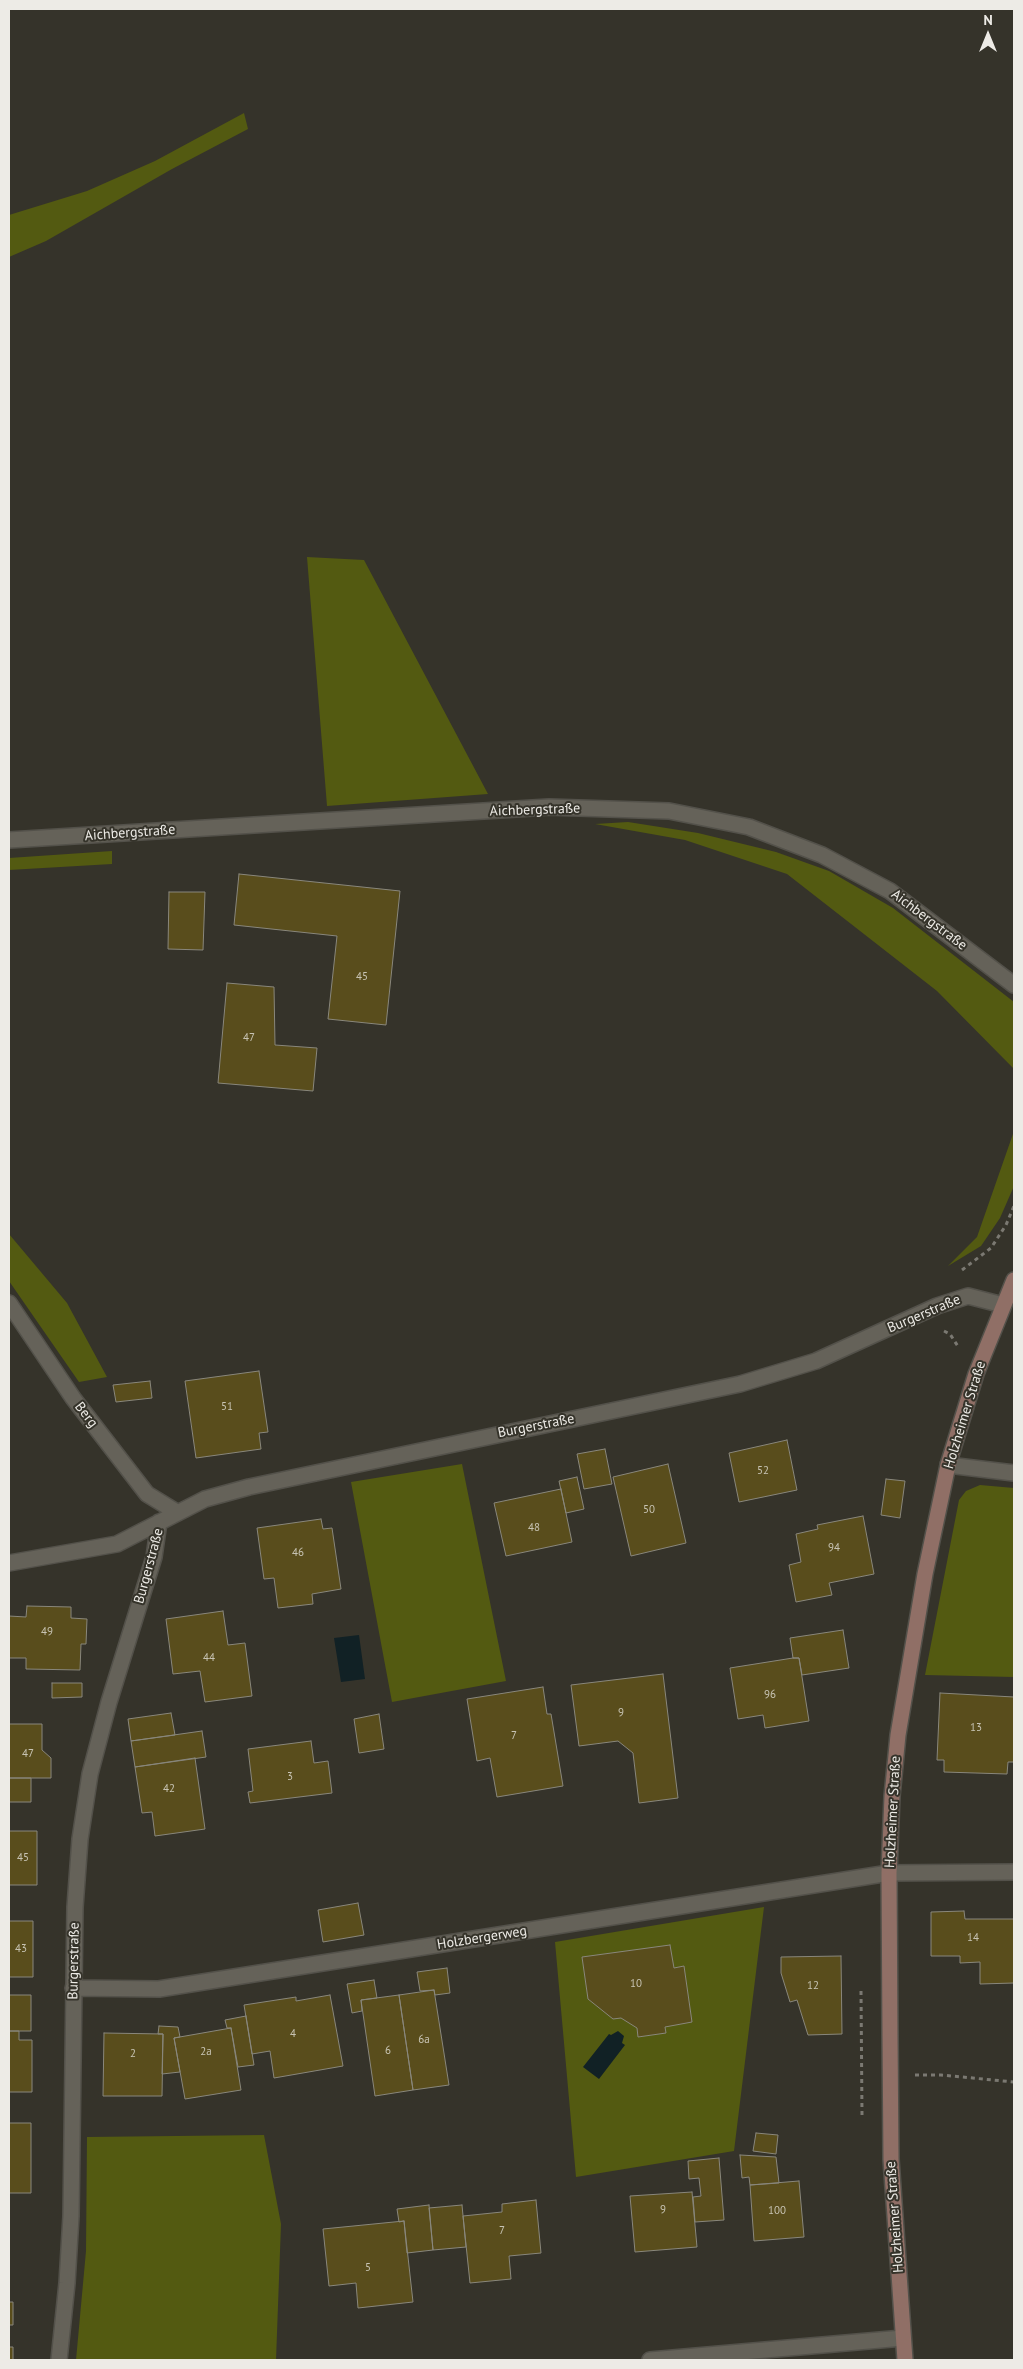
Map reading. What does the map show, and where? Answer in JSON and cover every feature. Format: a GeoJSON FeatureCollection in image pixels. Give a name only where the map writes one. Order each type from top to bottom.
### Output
{"type":"FeatureCollection","features":[{"type":"Feature","properties":{"kind":"street","name":"Aichbergstraße"},"geometry":{"type":"LineString","coordinates":[[9,840],[549,807],[669,811],[749,827],[822,855],[890,890],[1014,985]]}},
{"type":"Feature","properties":{"kind":"street","name":"Holzheimer Straße"},"geometry":{"type":"LineString","coordinates":[[905,2360],[891,2159],[890,2075],[889,1873],[892,1796],[898,1735],[925,1574],[948,1465],[976,1374],[1014,1280]]}},
{"type":"Feature","properties":{"kind":"street","name":"Burgerstraße"},"geometry":{"type":"LineString","coordinates":[[59,2360],[68,2283],[71,2216],[73,1988],[80,1839],[90,1774],[109,1702],[154,1557],[159,1522],[205,1499],[249,1487],[740,1384],[816,1361],[937,1306],[968,1296],[1003,1304]]}},
{"type":"Feature","properties":{"kind":"street","name":"Berg"},"geometry":{"type":"LineString","coordinates":[[9,1303],[72,1398],[147,1494],[178,1513]]}},
{"type":"Feature","properties":{"kind":"street"},"geometry":{"type":"LineString","coordinates":[[948,1465],[1014,1473]]}},
{"type":"Feature","properties":{"kind":"street"},"geometry":{"type":"LineString","coordinates":[[9,1563],[118,1544],[159,1522]]}},
{"type":"Feature","properties":{"kind":"street","name":"Holzbergerweg"},"geometry":{"type":"LineString","coordinates":[[73,1988],[159,1989],[889,1873],[1014,1872]]}},
{"type":"Feature","properties":{"kind":"street"},"geometry":{"type":"LineString","coordinates":[[650,2360],[903,2338]]}},
{"type":"Feature","properties":{"kind":"path"},"geometry":{"type":"LineString","coordinates":[[890,2075],[941,2075],[1014,2082]]}},
{"type":"Feature","properties":{"kind":"green space"},"geometry":{"type":"Polygon","coordinates":[[[244,113],[248,129],[172,169],[46,241],[9,257],[9,215],[87,191],[155,161],[244,113]]]}},
{"type":"Feature","properties":{"kind":"green space"},"geometry":{"type":"Polygon","coordinates":[[[307,557],[364,560],[488,794],[327,806],[307,557]]]}},
{"type":"Feature","properties":{"kind":"green space"},"geometry":{"type":"Polygon","coordinates":[[[628,822],[698,833],[776,852],[829,871],[893,908],[1014,1002],[1014,1069],[937,991],[787,874],[685,840],[595,824],[628,822]]]}},
{"type":"Feature","properties":{"kind":"green space"},"geometry":{"type":"Polygon","coordinates":[[[112,851],[112,864],[9,870],[9,858],[112,851]]]}},
{"type":"Feature","properties":{"kind":"green space"},"geometry":{"type":"Polygon","coordinates":[[[1014,1131],[1014,1186],[1000,1218],[981,1246],[948,1266],[977,1237],[1014,1131]]]}},
{"type":"Feature","properties":{"kind":"green space"},"geometry":{"type":"Polygon","coordinates":[[[9,1234],[67,1303],[107,1377],[79,1382],[9,1281],[9,1234]]]}},
{"type":"Feature","properties":{"kind":"green space"},"geometry":{"type":"Polygon","coordinates":[[[462,1464],[506,1681],[392,1702],[351,1482],[462,1464]]]}},
{"type":"Feature","properties":{"kind":"green space"},"geometry":{"type":"Polygon","coordinates":[[[980,1485],[1014,1488],[1014,1677],[925,1675],[959,1500],[966,1491],[980,1485]]]}},
{"type":"Feature","properties":{"kind":"green space"},"geometry":{"type":"Polygon","coordinates":[[[764,1907],[734,2151],[576,2177],[555,1942],[764,1907]]]}},
{"type":"Feature","properties":{"kind":"green space"},"geometry":{"type":"Polygon","coordinates":[[[264,2135],[281,2224],[276,2360],[76,2360],[86,2251],[87,2137],[264,2135]]]}},
{"type":"Feature","properties":{"kind":"shaded area"},"geometry":{"type":"Polygon","coordinates":[[[359,1635],[365,1679],[341,1682],[334,1638],[359,1635]]]}},
{"type":"Feature","properties":{"kind":"shaded area"},"geometry":{"type":"Polygon","coordinates":[[[618,2031],[624,2036],[622,2043],[625,2045],[599,2079],[583,2067],[609,2034],[611,2035],[618,2031]]]}},
{"type":"Feature","properties":{"kind":"building"},"geometry":{"type":"Polygon","coordinates":[[[239,874],[400,891],[386,1025],[328,1019],[337,936],[234,925],[239,874]]]}},
{"type":"Feature","properties":{"kind":"building"},"geometry":{"type":"Polygon","coordinates":[[[169,892],[205,892],[203,950],[168,949],[169,892]]]}},
{"type":"Feature","properties":{"kind":"building"},"geometry":{"type":"Polygon","coordinates":[[[227,983],[274,987],[275,1045],[317,1048],[313,1091],[218,1083],[227,983]]]}},
{"type":"Feature","properties":{"kind":"building"},"geometry":{"type":"Polygon","coordinates":[[[259,1371],[268,1432],[259,1433],[261,1449],[196,1458],[185,1381],[259,1371]]]}},
{"type":"Feature","properties":{"kind":"building"},"geometry":{"type":"Polygon","coordinates":[[[150,1381],[152,1398],[116,1402],[113,1385],[150,1381]]]}},
{"type":"Feature","properties":{"kind":"building"},"geometry":{"type":"Polygon","coordinates":[[[787,1440],[797,1490],[739,1502],[729,1453],[787,1440]]]}},
{"type":"Feature","properties":{"kind":"building"},"geometry":{"type":"Polygon","coordinates":[[[605,1449],[612,1484],[584,1489],[577,1454],[605,1449]]]}},
{"type":"Feature","properties":{"kind":"building"},"geometry":{"type":"Polygon","coordinates":[[[668,1464],[686,1543],[631,1556],[613,1477],[668,1464]]]}},
{"type":"Feature","properties":{"kind":"building"},"geometry":{"type":"Polygon","coordinates":[[[577,1477],[584,1509],[566,1513],[559,1481],[577,1477]]]}},
{"type":"Feature","properties":{"kind":"building"},"geometry":{"type":"Polygon","coordinates":[[[886,1479],[905,1481],[900,1518],[881,1515],[886,1479]]]}},
{"type":"Feature","properties":{"kind":"building"},"geometry":{"type":"Polygon","coordinates":[[[561,1489],[572,1542],[506,1556],[494,1503],[561,1489]]]}},
{"type":"Feature","properties":{"kind":"building"},"geometry":{"type":"Polygon","coordinates":[[[863,1516],[874,1574],[829,1583],[832,1595],[796,1602],[789,1565],[801,1562],[796,1534],[818,1529],[817,1525],[863,1516]]]}},
{"type":"Feature","properties":{"kind":"building"},"geometry":{"type":"Polygon","coordinates":[[[321,1519],[323,1529],[332,1528],[341,1589],[312,1594],[313,1604],[278,1608],[274,1578],[264,1579],[257,1528],[321,1519]]]}},
{"type":"Feature","properties":{"kind":"building"},"geometry":{"type":"Polygon","coordinates":[[[27,1606],[71,1607],[71,1618],[87,1619],[86,1644],[81,1644],[80,1670],[26,1669],[26,1658],[9,1658],[9,1616],[26,1617],[27,1606]]]}},
{"type":"Feature","properties":{"kind":"building"},"geometry":{"type":"Polygon","coordinates":[[[223,1611],[228,1645],[245,1643],[252,1696],[205,1702],[200,1671],[173,1674],[166,1619],[223,1611]]]}},
{"type":"Feature","properties":{"kind":"building"},"geometry":{"type":"Polygon","coordinates":[[[843,1630],[849,1668],[802,1675],[799,1658],[793,1658],[790,1638],[843,1630]]]}},
{"type":"Feature","properties":{"kind":"building"},"geometry":{"type":"Polygon","coordinates":[[[799,1658],[809,1721],[765,1728],[763,1715],[738,1719],[730,1668],[799,1658]]]}},
{"type":"Feature","properties":{"kind":"building"},"geometry":{"type":"Polygon","coordinates":[[[663,1674],[678,1798],[639,1803],[633,1753],[618,1741],[579,1746],[571,1685],[663,1674]]]}},
{"type":"Feature","properties":{"kind":"building"},"geometry":{"type":"Polygon","coordinates":[[[52,1683],[82,1683],[82,1697],[52,1698],[52,1683]]]}},
{"type":"Feature","properties":{"kind":"building"},"geometry":{"type":"Polygon","coordinates":[[[543,1687],[547,1714],[551,1714],[563,1786],[497,1797],[490,1758],[477,1761],[467,1699],[543,1687]]]}},
{"type":"Feature","properties":{"kind":"building"},"geometry":{"type":"Polygon","coordinates":[[[940,1693],[1014,1697],[1014,1762],[1008,1762],[1007,1774],[944,1772],[944,1760],[937,1760],[940,1693]]]}},
{"type":"Feature","properties":{"kind":"building"},"geometry":{"type":"Polygon","coordinates":[[[171,1713],[175,1735],[131,1741],[128,1719],[171,1713]]]}},
{"type":"Feature","properties":{"kind":"building"},"geometry":{"type":"Polygon","coordinates":[[[379,1714],[384,1749],[359,1753],[354,1719],[379,1714]]]}},
{"type":"Feature","properties":{"kind":"building"},"geometry":{"type":"Polygon","coordinates":[[[9,1724],[42,1724],[42,1750],[51,1758],[51,1778],[9,1778],[9,1724]]]}},
{"type":"Feature","properties":{"kind":"building"},"geometry":{"type":"Polygon","coordinates":[[[202,1731],[206,1757],[135,1767],[131,1741],[202,1731]]]}},
{"type":"Feature","properties":{"kind":"building"},"geometry":{"type":"Polygon","coordinates":[[[311,1741],[314,1763],[328,1761],[332,1793],[250,1803],[248,1792],[253,1791],[248,1749],[311,1741]]]}},
{"type":"Feature","properties":{"kind":"building"},"geometry":{"type":"Polygon","coordinates":[[[195,1758],[205,1829],[155,1836],[152,1812],[142,1813],[135,1767],[195,1758]]]}},
{"type":"Feature","properties":{"kind":"building"},"geometry":{"type":"Polygon","coordinates":[[[9,1778],[31,1778],[31,1802],[9,1802],[9,1778]]]}},
{"type":"Feature","properties":{"kind":"building"},"geometry":{"type":"Polygon","coordinates":[[[9,1831],[37,1831],[37,1885],[9,1885],[9,1831]]]}},
{"type":"Feature","properties":{"kind":"building"},"geometry":{"type":"Polygon","coordinates":[[[358,1903],[364,1935],[323,1942],[318,1910],[358,1903]]]}},
{"type":"Feature","properties":{"kind":"building"},"geometry":{"type":"Polygon","coordinates":[[[964,1911],[965,1919],[1014,1919],[1014,1983],[980,1984],[980,1962],[960,1963],[960,1956],[931,1956],[931,1912],[964,1911]]]}},
{"type":"Feature","properties":{"kind":"building"},"geometry":{"type":"Polygon","coordinates":[[[9,1921],[33,1921],[33,1977],[9,1977],[9,1921]]]}},
{"type":"Feature","properties":{"kind":"building"},"geometry":{"type":"Polygon","coordinates":[[[670,1945],[674,1968],[684,1966],[692,2022],[665,2027],[666,2033],[638,2037],[637,2028],[621,2018],[613,2019],[588,1999],[582,1957],[670,1945]]]}},
{"type":"Feature","properties":{"kind":"building"},"geometry":{"type":"Polygon","coordinates":[[[841,1956],[842,2034],[808,2035],[797,2000],[790,2002],[781,1973],[781,1957],[841,1956]]]}},
{"type":"Feature","properties":{"kind":"building"},"geometry":{"type":"Polygon","coordinates":[[[447,1968],[450,1993],[435,1995],[434,1990],[420,1991],[417,1972],[447,1968]]]}},
{"type":"Feature","properties":{"kind":"building"},"geometry":{"type":"Polygon","coordinates":[[[374,1980],[377,1998],[361,2000],[362,2011],[352,2013],[347,1984],[374,1980]]]}},
{"type":"Feature","properties":{"kind":"building"},"geometry":{"type":"Polygon","coordinates":[[[434,1990],[449,2085],[413,2090],[399,1995],[434,1990]]]}},
{"type":"Feature","properties":{"kind":"building"},"geometry":{"type":"Polygon","coordinates":[[[9,1995],[31,1995],[31,2031],[9,2031],[9,1995]]]}},
{"type":"Feature","properties":{"kind":"building"},"geometry":{"type":"Polygon","coordinates":[[[330,1995],[343,2066],[274,2078],[270,2051],[252,2054],[244,2005],[296,1997],[296,2001],[330,1995]]]}},
{"type":"Feature","properties":{"kind":"building"},"geometry":{"type":"Polygon","coordinates":[[[399,1995],[413,2090],[375,2096],[361,2000],[399,1995]]]}},
{"type":"Feature","properties":{"kind":"building"},"geometry":{"type":"Polygon","coordinates":[[[246,2016],[254,2065],[238,2067],[231,2028],[227,2028],[225,2020],[246,2016]]]}},
{"type":"Feature","properties":{"kind":"building"},"geometry":{"type":"Polygon","coordinates":[[[159,2026],[178,2027],[180,2037],[174,2038],[180,2072],[162,2074],[163,2034],[158,2034],[159,2026]]]}},
{"type":"Feature","properties":{"kind":"building"},"geometry":{"type":"Polygon","coordinates":[[[231,2028],[241,2090],[185,2099],[174,2038],[231,2028]]]}},
{"type":"Feature","properties":{"kind":"building"},"geometry":{"type":"Polygon","coordinates":[[[9,2031],[19,2031],[19,2040],[32,2040],[32,2092],[9,2092],[9,2031]]]}},
{"type":"Feature","properties":{"kind":"building"},"geometry":{"type":"Polygon","coordinates":[[[104,2033],[163,2034],[162,2096],[103,2096],[104,2033]]]}},
{"type":"Feature","properties":{"kind":"building"},"geometry":{"type":"Polygon","coordinates":[[[9,2123],[31,2123],[31,2193],[9,2193],[9,2123]]]}},
{"type":"Feature","properties":{"kind":"building"},"geometry":{"type":"Polygon","coordinates":[[[756,2133],[778,2135],[776,2154],[753,2151],[756,2133]]]}},
{"type":"Feature","properties":{"kind":"building"},"geometry":{"type":"Polygon","coordinates":[[[740,2155],[776,2157],[779,2183],[750,2185],[749,2177],[742,2178],[740,2155]]]}},
{"type":"Feature","properties":{"kind":"building"},"geometry":{"type":"Polygon","coordinates":[[[719,2158],[724,2220],[695,2222],[693,2197],[701,2196],[699,2178],[689,2179],[688,2161],[719,2158]]]}},
{"type":"Feature","properties":{"kind":"building"},"geometry":{"type":"Polygon","coordinates":[[[799,2181],[804,2237],[754,2241],[750,2185],[799,2181]]]}},
{"type":"Feature","properties":{"kind":"building"},"geometry":{"type":"Polygon","coordinates":[[[692,2192],[697,2247],[635,2252],[630,2196],[692,2192]]]}},
{"type":"Feature","properties":{"kind":"building"},"geometry":{"type":"Polygon","coordinates":[[[536,2200],[541,2253],[509,2256],[511,2279],[470,2283],[463,2216],[502,2212],[502,2204],[536,2200]]]}},
{"type":"Feature","properties":{"kind":"building"},"geometry":{"type":"Polygon","coordinates":[[[429,2205],[433,2250],[407,2253],[404,2221],[399,2222],[397,2209],[429,2205]]]}},
{"type":"Feature","properties":{"kind":"building"},"geometry":{"type":"Polygon","coordinates":[[[462,2205],[466,2247],[433,2250],[429,2208],[462,2205]]]}},
{"type":"Feature","properties":{"kind":"building"},"geometry":{"type":"Polygon","coordinates":[[[404,2221],[413,2302],[358,2308],[356,2283],[329,2286],[323,2229],[404,2221]]]}},
{"type":"Feature","properties":{"kind":"building"},"geometry":{"type":"Polygon","coordinates":[[[9,2302],[13,2302],[13,2325],[9,2325],[9,2302]]]}},
{"type":"Feature","properties":{"kind":"building"},"geometry":{"type":"Polygon","coordinates":[[[9,2347],[13,2347],[13,2360],[9,2360],[9,2347]]]}}]}
